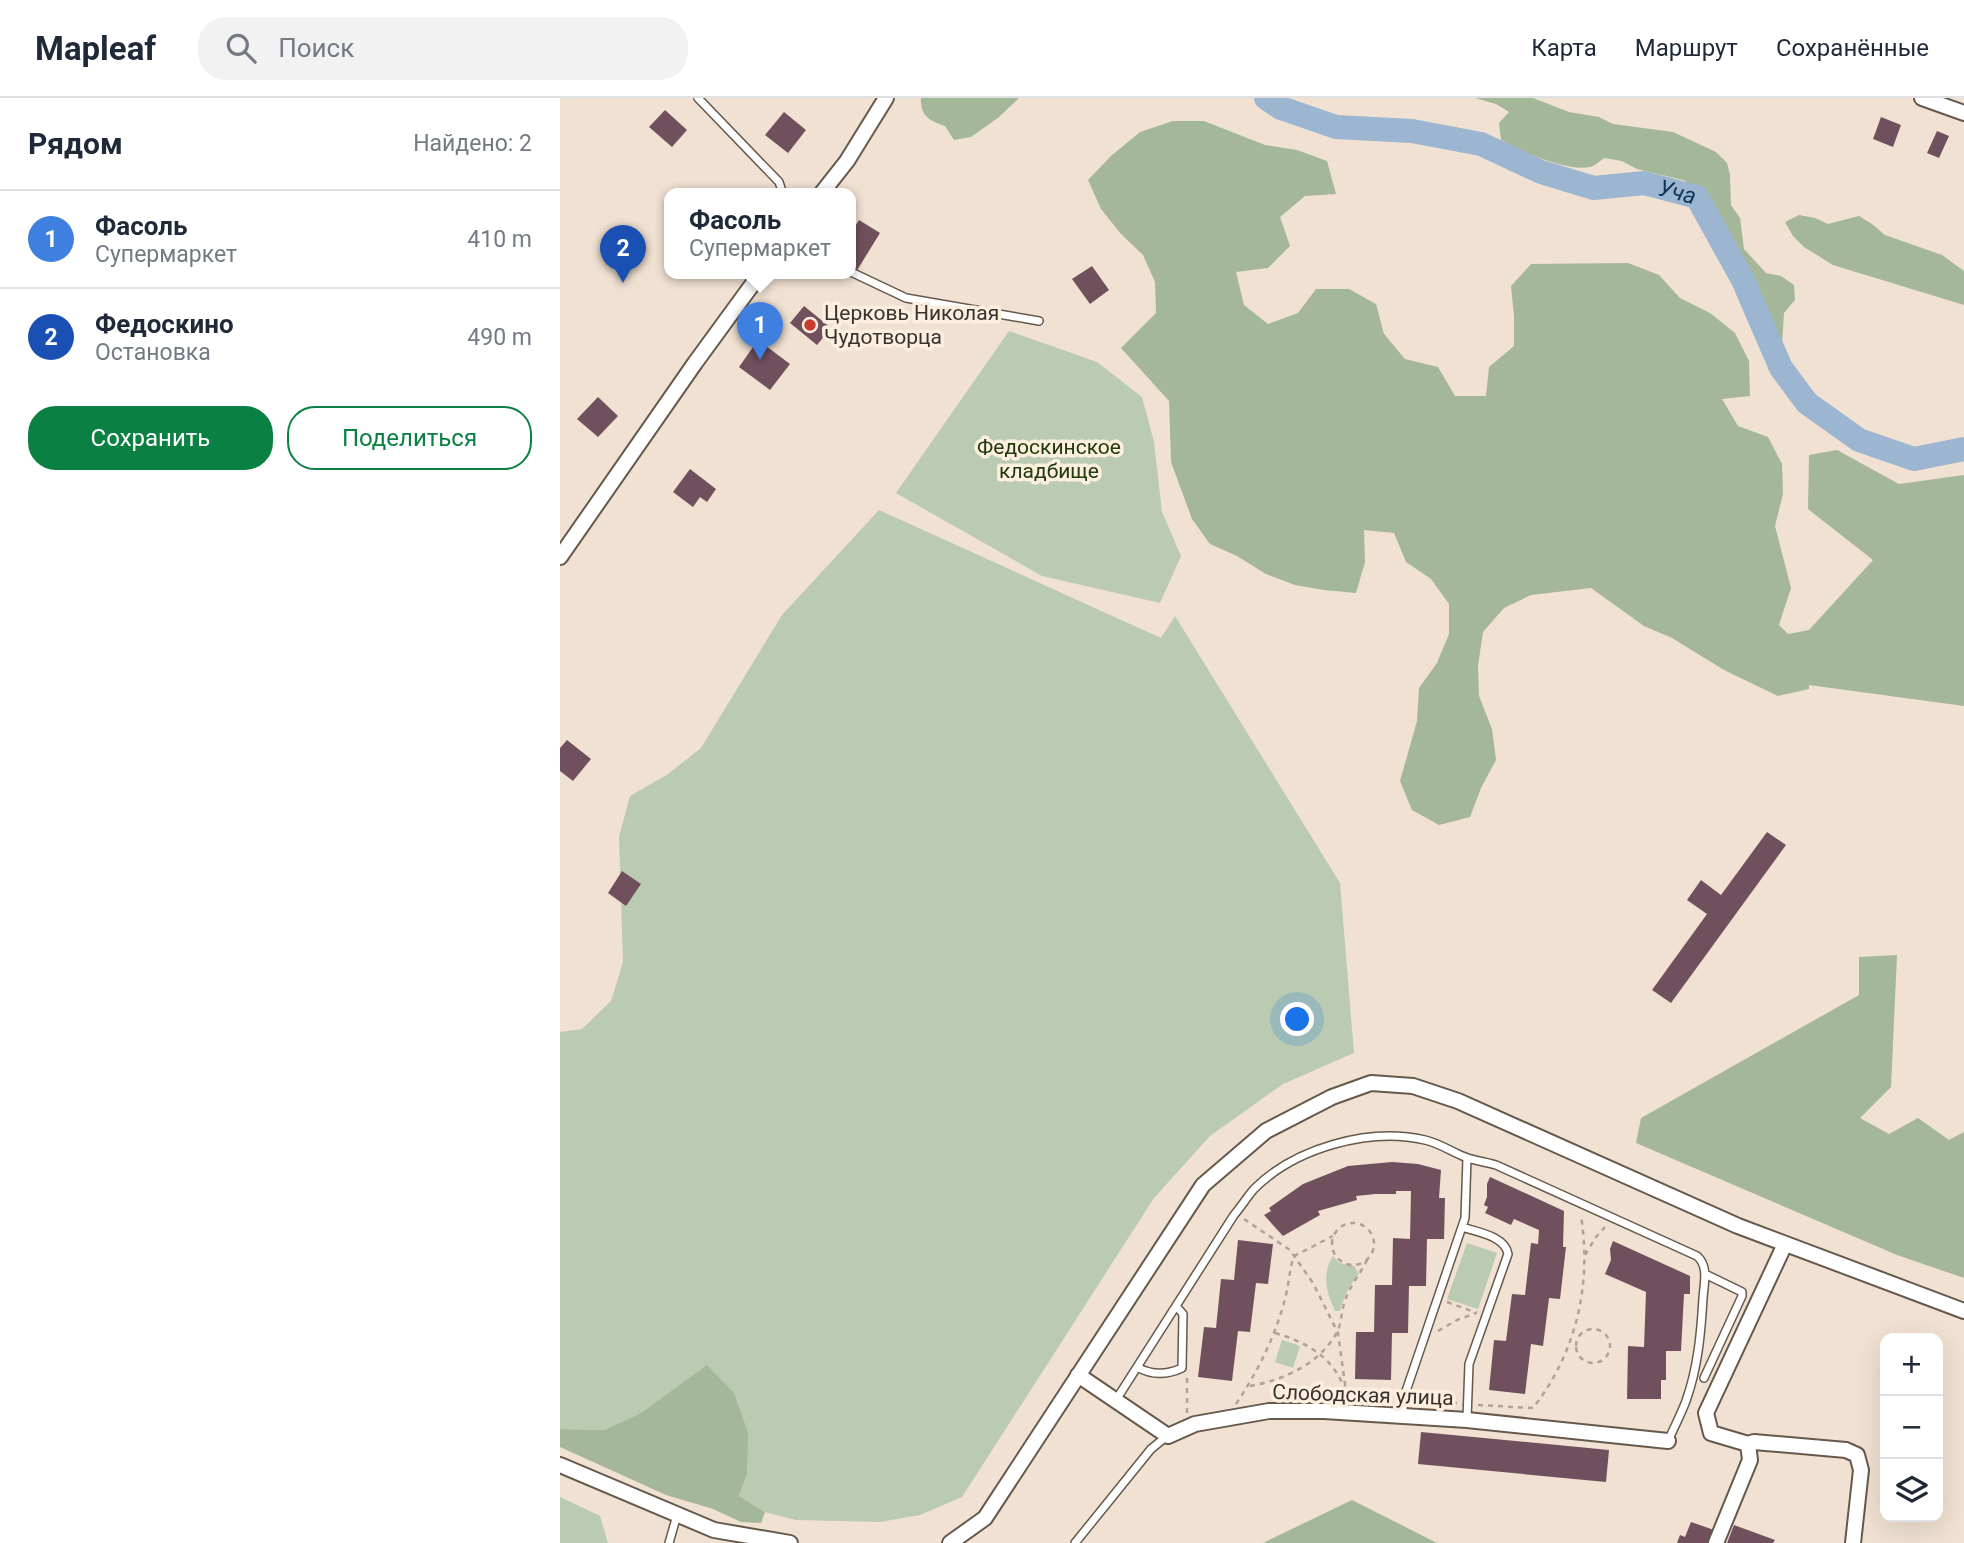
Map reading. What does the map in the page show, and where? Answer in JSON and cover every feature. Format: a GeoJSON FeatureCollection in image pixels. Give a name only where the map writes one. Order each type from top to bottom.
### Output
{"type":"FeatureCollection","features":[{"type":"Feature","properties":{"kind":"street"},"geometry":{"type":"LineString","coordinates":[[826,188],[847,161],[886,98]]}},
{"type":"Feature","properties":{"kind":"street"},"geometry":{"type":"LineString","coordinates":[[1922,98],[1964,113]]}},
{"type":"Feature","properties":{"kind":"street"},"geometry":{"type":"LineString","coordinates":[[560,557],[756,279]]}},
{"type":"Feature","properties":{"kind":"street"},"geometry":{"type":"LineString","coordinates":[[950,1543],[985,1518],[1203,1185],[1266,1131],[1332,1097],[1371,1083],[1413,1086],[1458,1101],[1738,1226],[1964,1311]]}},
{"type":"Feature","properties":{"kind":"street"},"geometry":{"type":"LineString","coordinates":[[1785,1244],[1706,1413],[1711,1433],[1748,1444],[1754,1442],[1846,1450],[1857,1455],[1861,1470],[1853,1543]]}},
{"type":"Feature","properties":{"kind":"street"},"geometry":{"type":"LineString","coordinates":[[1079,1375],[1168,1436]]}},
{"type":"Feature","properties":{"kind":"street","name":"Слободская улица"},"geometry":{"type":"LineString","coordinates":[[1168,1436],[1195,1424],[1269,1410],[1402,1415],[1668,1441]]}},
{"type":"Feature","properties":{"kind":"street"},"geometry":{"type":"LineString","coordinates":[[1716,1543],[1750,1461],[1748,1444]]}},
{"type":"Feature","properties":{"kind":"street"},"geometry":{"type":"LineString","coordinates":[[560,1465],[714,1530],[790,1543]]}},
{"type":"Feature","properties":{"kind":"lane"},"geometry":{"type":"LineString","coordinates":[[698,98],[779,182],[781,188]]}},
{"type":"Feature","properties":{"kind":"lane"},"geometry":{"type":"LineString","coordinates":[[856,274],[906,298],[1039,321]]}},
{"type":"Feature","properties":{"kind":"lane"},"geometry":{"type":"LineString","coordinates":[[1116,1400],[1236,1213],[1255,1189],[1282,1167],[1317,1150],[1356,1139],[1395,1135],[1428,1140],[1467,1158],[1496,1165],[1697,1256],[1702,1261],[1705,1274],[1697,1362],[1686,1400],[1668,1441]]}},
{"type":"Feature","properties":{"kind":"lane"},"geometry":{"type":"LineString","coordinates":[[1402,1415],[1405,1394],[1465,1218],[1467,1158]]}},
{"type":"Feature","properties":{"kind":"lane"},"geometry":{"type":"LineString","coordinates":[[1462,1227],[1500,1241],[1508,1248],[1507,1260],[1469,1364],[1466,1420]]}},
{"type":"Feature","properties":{"kind":"lane"},"geometry":{"type":"LineString","coordinates":[[1704,1378],[1742,1296],[1742,1292],[1705,1274]]}},
{"type":"Feature","properties":{"kind":"lane"},"geometry":{"type":"LineString","coordinates":[[1137,1367],[1149,1374],[1182,1368],[1183,1314],[1176,1306]]}},
{"type":"Feature","properties":{"kind":"lane"},"geometry":{"type":"LineString","coordinates":[[1075,1543],[1151,1450],[1168,1436]]}},
{"type":"Feature","properties":{"kind":"lane"},"geometry":{"type":"LineString","coordinates":[[669,1543],[678,1514]]}},
{"type":"Feature","properties":{"kind":"path"},"geometry":{"type":"LineString","coordinates":[[1346,1391],[1405,1394],[1467,1405],[1533,1408],[1553,1379],[1566,1352],[1582,1300],[1585,1255],[1579,1202]]}},
{"type":"Feature","properties":{"kind":"path"},"geometry":{"type":"LineString","coordinates":[[1236,1213],[1290,1250],[1313,1283],[1338,1333],[1351,1412]]}},
{"type":"Feature","properties":{"kind":"path"},"geometry":{"type":"LineString","coordinates":[[1585,1255],[1595,1237],[1614,1218]]}},
{"type":"Feature","properties":{"kind":"path"},"geometry":{"type":"LineString","coordinates":[[1248,1386],[1290,1375],[1320,1354],[1338,1333],[1345,1299],[1371,1255],[1374,1242],[1373,1235],[1364,1225],[1344,1224],[1338,1228],[1331,1246],[1333,1253],[1342,1262],[1355,1265],[1367,1260]]}},
{"type":"Feature","properties":{"kind":"path"},"geometry":{"type":"LineString","coordinates":[[1235,1417],[1234,1408],[1275,1333],[1286,1299],[1294,1256],[1333,1236]]}},
{"type":"Feature","properties":{"kind":"path"},"geometry":{"type":"LineString","coordinates":[[1437,1299],[1486,1316]]}},
{"type":"Feature","properties":{"kind":"path"},"geometry":{"type":"LineString","coordinates":[[1423,1340],[1457,1320],[1477,1313]]}},
{"type":"Feature","properties":{"kind":"path"},"geometry":{"type":"LineString","coordinates":[[1590,1329],[1602,1331],[1611,1346],[1606,1358],[1596,1364],[1584,1362],[1576,1350],[1579,1335],[1590,1329]]}},
{"type":"Feature","properties":{"kind":"path"},"geometry":{"type":"LineString","coordinates":[[1275,1333],[1298,1340],[1320,1354],[1339,1376],[1346,1391]]}},
{"type":"Feature","properties":{"kind":"path"},"geometry":{"type":"LineString","coordinates":[[1566,1352],[1576,1350]]}},
{"type":"Feature","properties":{"kind":"path"},"geometry":{"type":"LineString","coordinates":[[1182,1368],[1187,1376],[1187,1427]]}},
{"type":"Feature","properties":{"kind":"green space"},"geometry":{"type":"Polygon","coordinates":[[[921,98],[1019,98],[999,117],[971,137],[954,140],[945,126],[931,120],[924,113],[921,98]]]}},
{"type":"Feature","properties":{"kind":"green space"},"geometry":{"type":"Polygon","coordinates":[[[1475,98],[1533,98],[1569,112],[1599,117],[1613,124],[1673,132],[1716,152],[1727,163],[1731,205],[1740,218],[1744,249],[1766,273],[1781,276],[1794,285],[1795,300],[1784,313],[1782,345],[1769,337],[1761,313],[1709,199],[1698,188],[1683,180],[1637,169],[1622,161],[1604,158],[1592,166],[1580,168],[1531,155],[1501,140],[1499,123],[1509,112],[1496,104],[1475,98]]]}},
{"type":"Feature","properties":{"kind":"green space"},"geometry":{"type":"Polygon","coordinates":[[[1173,121],[1204,121],[1265,145],[1297,150],[1327,161],[1336,194],[1305,196],[1280,217],[1290,246],[1268,268],[1236,272],[1244,305],[1268,324],[1298,313],[1316,289],[1349,289],[1376,304],[1384,334],[1405,359],[1438,367],[1455,396],[1486,396],[1489,367],[1514,346],[1511,286],[1531,264],[1628,263],[1659,275],[1680,298],[1710,313],[1735,333],[1749,361],[1750,396],[1722,399],[1738,426],[1768,437],[1782,464],[1783,494],[1775,526],[1791,588],[1779,625],[1788,634],[1809,630],[1873,560],[1808,509],[1809,455],[1837,450],[1899,484],[1964,475],[1964,706],[1809,685],[1809,689],[1778,696],[1724,670],[1672,638],[1644,626],[1591,588],[1531,595],[1504,608],[1483,632],[1478,666],[1479,696],[1492,729],[1496,760],[1470,817],[1439,825],[1412,810],[1400,781],[1417,721],[1419,688],[1437,663],[1449,634],[1449,604],[1431,579],[1406,562],[1394,533],[1364,530],[1365,562],[1356,593],[1295,585],[1266,574],[1237,556],[1210,544],[1192,519],[1171,462],[1169,401],[1121,348],[1156,313],[1155,282],[1143,255],[1101,209],[1088,180],[1140,132],[1173,121]]]}},
{"type":"Feature","properties":{"kind":"green space"},"geometry":{"type":"Polygon","coordinates":[[[1799,215],[1828,224],[1859,216],[1885,235],[1942,255],[1964,271],[1964,305],[1833,265],[1804,247],[1793,236],[1785,222],[1799,215]]]}},
{"type":"Feature","properties":{"kind":"green space","name":"Федоскинское кладбище"},"geometry":{"type":"Polygon","coordinates":[[[1009,331],[1097,362],[1142,397],[1154,442],[1162,512],[1181,556],[1160,603],[1042,576],[896,493],[1009,331]]]}},
{"type":"Feature","properties":{"kind":"green space"},"geometry":{"type":"Polygon","coordinates":[[[879,510],[1161,638],[1175,616],[1340,883],[1354,1053],[1283,1084],[1210,1136],[1154,1198],[962,1497],[920,1515],[880,1522],[796,1520],[765,1512],[739,1496],[747,1474],[707,1366],[641,1413],[604,1430],[560,1429],[560,1032],[582,1029],[611,1001],[623,962],[619,837],[630,796],[668,774],[701,748],[782,615],[879,510]]]}},
{"type":"Feature","properties":{"kind":"green space"},"geometry":{"type":"Polygon","coordinates":[[[1897,955],[1891,1087],[1860,1118],[1889,1134],[1918,1118],[1949,1140],[1964,1132],[1964,1278],[1897,1255],[1636,1143],[1641,1118],[1859,995],[1859,957],[1897,955]]]}},
{"type":"Feature","properties":{"kind":"green space"},"geometry":{"type":"Polygon","coordinates":[[[1467,1243],[1497,1253],[1478,1309],[1447,1299],[1467,1243]]]}},
{"type":"Feature","properties":{"kind":"green space"},"geometry":{"type":"Polygon","coordinates":[[[1333,1256],[1339,1263],[1354,1266],[1359,1274],[1347,1291],[1340,1311],[1335,1311],[1326,1284],[1327,1270],[1333,1256]]]}},
{"type":"Feature","properties":{"kind":"green space"},"geometry":{"type":"Polygon","coordinates":[[[1282,1340],[1300,1346],[1293,1368],[1275,1362],[1282,1340]]]}},
{"type":"Feature","properties":{"kind":"green space"},"geometry":{"type":"Polygon","coordinates":[[[707,1365],[734,1393],[748,1433],[747,1474],[739,1496],[765,1512],[761,1523],[741,1522],[713,1509],[666,1495],[560,1447],[560,1429],[604,1430],[641,1413],[707,1365]]]}},
{"type":"Feature","properties":{"kind":"green space"},"geometry":{"type":"Polygon","coordinates":[[[560,1497],[600,1516],[608,1543],[560,1543],[560,1497]]]}},
{"type":"Feature","properties":{"kind":"green space"},"geometry":{"type":"Polygon","coordinates":[[[1352,1500],[1437,1543],[1263,1543],[1352,1500]]]}},
{"type":"Feature","properties":{"kind":"building"},"geometry":{"type":"Polygon","coordinates":[[[665,110],[687,130],[672,147],[649,127],[665,110]]]}},
{"type":"Feature","properties":{"kind":"building"},"geometry":{"type":"Polygon","coordinates":[[[784,112],[806,130],[788,153],[765,135],[784,112]]]}},
{"type":"Feature","properties":{"kind":"building"},"geometry":{"type":"Polygon","coordinates":[[[1881,117],[1901,125],[1893,147],[1873,139],[1881,117]]]}},
{"type":"Feature","properties":{"kind":"building"},"geometry":{"type":"Polygon","coordinates":[[[1937,131],[1949,136],[1939,158],[1927,153],[1937,131]]]}},
{"type":"Feature","properties":{"kind":"building"},"geometry":{"type":"Polygon","coordinates":[[[859,220],[880,233],[856,272],[856,225],[859,220]]]}},
{"type":"Feature","properties":{"kind":"building"},"geometry":{"type":"Polygon","coordinates":[[[1092,266],[1109,290],[1090,304],[1072,279],[1092,266]]]}},
{"type":"Feature","properties":{"kind":"building","name":"Церковь Николая Чудотворца"},"geometry":{"type":"Polygon","coordinates":[[[804,306],[831,328],[817,345],[790,323],[804,306]]]}},
{"type":"Feature","properties":{"kind":"building"},"geometry":{"type":"Polygon","coordinates":[[[758,340],[790,364],[770,390],[739,367],[758,340]]]}},
{"type":"Feature","properties":{"kind":"building"},"geometry":{"type":"Polygon","coordinates":[[[598,397],[618,416],[598,437],[577,419],[598,397]]]}},
{"type":"Feature","properties":{"kind":"building"},"geometry":{"type":"Polygon","coordinates":[[[690,469],[716,489],[707,502],[700,497],[693,507],[673,492],[690,469]]]}},
{"type":"Feature","properties":{"kind":"building"},"geometry":{"type":"Polygon","coordinates":[[[567,740],[591,759],[573,781],[560,771],[560,748],[567,740]]]}},
{"type":"Feature","properties":{"kind":"building"},"geometry":{"type":"Polygon","coordinates":[[[1767,832],[1786,845],[1671,1003],[1652,990],[1707,914],[1687,900],[1701,880],[1721,895],[1767,832]]]}},
{"type":"Feature","properties":{"kind":"building"},"geometry":{"type":"Polygon","coordinates":[[[622,871],[641,884],[626,906],[608,893],[622,871]]]}},
{"type":"Feature","properties":{"kind":"building"},"geometry":{"type":"Polygon","coordinates":[[[1392,1162],[1418,1164],[1441,1170],[1439,1198],[1445,1198],[1444,1239],[1427,1239],[1426,1286],[1409,1286],[1408,1333],[1392,1333],[1391,1380],[1355,1379],[1356,1332],[1374,1332],[1375,1285],[1392,1285],[1393,1238],[1410,1239],[1411,1191],[1356,1196],[1357,1200],[1318,1211],[1320,1215],[1283,1236],[1264,1215],[1271,1211],[1269,1208],[1303,1184],[1348,1166],[1392,1162]]]}},
{"type":"Feature","properties":{"kind":"building"},"geometry":{"type":"Polygon","coordinates":[[[1490,1177],[1564,1211],[1563,1247],[1566,1247],[1560,1299],[1549,1298],[1543,1346],[1531,1344],[1525,1394],[1489,1390],[1494,1340],[1506,1341],[1512,1294],[1525,1295],[1531,1243],[1538,1244],[1539,1230],[1514,1219],[1511,1225],[1485,1213],[1488,1207],[1484,1205],[1490,1177]]]}},
{"type":"Feature","properties":{"kind":"building"},"geometry":{"type":"Polygon","coordinates":[[[1238,1240],[1273,1244],[1268,1284],[1256,1283],[1250,1332],[1238,1331],[1232,1381],[1198,1377],[1204,1327],[1216,1328],[1221,1279],[1234,1280],[1238,1240]]]}},
{"type":"Feature","properties":{"kind":"building"},"geometry":{"type":"Polygon","coordinates":[[[1613,1241],[1690,1276],[1690,1294],[1684,1294],[1681,1351],[1666,1351],[1666,1380],[1661,1380],[1661,1399],[1627,1399],[1628,1346],[1644,1347],[1646,1292],[1605,1274],[1611,1260],[1610,1249],[1613,1241]]]}},
{"type":"Feature","properties":{"kind":"building"},"geometry":{"type":"Polygon","coordinates":[[[1421,1432],[1609,1450],[1606,1482],[1418,1464],[1421,1432]]]}},
{"type":"Feature","properties":{"kind":"building"},"geometry":{"type":"Polygon","coordinates":[[[1691,1522],[1714,1530],[1709,1543],[1677,1543],[1680,1535],[1685,1537],[1691,1522]]]}},
{"type":"Feature","properties":{"kind":"building"},"geometry":{"type":"Polygon","coordinates":[[[1734,1525],[1775,1540],[1773,1543],[1727,1543],[1734,1525]]]}},
{"type":"Feature","properties":{"kind":"waterway","name":"Уча"},"geometry":{"type":"LineString","coordinates":[[1266,98],[1281,108],[1336,127],[1412,131],[1481,144],[1541,172],[1594,188],[1644,183],[1697,197],[1743,280],[1781,368],[1807,403],[1859,440],[1914,459],[1964,449]]}},
{"type":"Feature","properties":{"kind":"place","name":"Федоскино"},"geometry":{"type":"Point","coordinates":[623,283]}},
{"type":"Feature","properties":{"kind":"place","name":"Церковь Николая Чудотворца"},"geometry":{"type":"Point","coordinates":[810,325]}},
{"type":"Feature","properties":{"kind":"place","name":"Фасоль"},"geometry":{"type":"Point","coordinates":[760,360]}}]}
